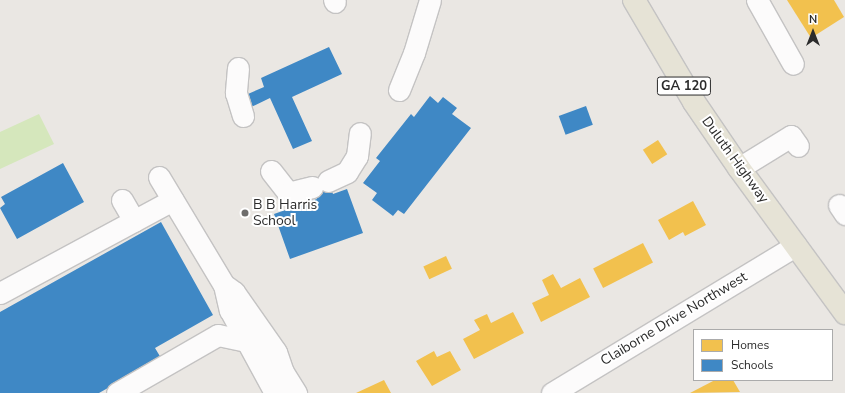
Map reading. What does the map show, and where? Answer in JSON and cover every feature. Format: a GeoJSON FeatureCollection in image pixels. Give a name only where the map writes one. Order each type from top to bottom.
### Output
{"type":"FeatureCollection","features":[{"type":"Feature","properties":{"kind":"main road","name":"Duluth Highway"},"geometry":{"type":"LineString","coordinates":[[634,0],[694,102],[739,168],[845,313]]}},
{"type":"Feature","properties":{"kind":"street"},"geometry":{"type":"LineString","coordinates":[[398,90],[414,53],[430,0]]}},
{"type":"Feature","properties":{"kind":"street"},"geometry":{"type":"LineString","coordinates":[[757,0],[793,64]]}},
{"type":"Feature","properties":{"kind":"street"},"geometry":{"type":"LineString","coordinates":[[238,68],[236,93],[243,116]]}},
{"type":"Feature","properties":{"kind":"street"},"geometry":{"type":"LineString","coordinates":[[272,165],[288,193],[320,184],[347,172],[357,156],[360,133]]}},
{"type":"Feature","properties":{"kind":"street"},"geometry":{"type":"LineString","coordinates":[[739,168],[791,136],[798,146]]}},
{"type":"Feature","properties":{"kind":"street"},"geometry":{"type":"LineString","coordinates":[[159,177],[224,285],[230,310],[275,393]]}},
{"type":"Feature","properties":{"kind":"street"},"geometry":{"type":"LineString","coordinates":[[122,200],[134,221]]}},
{"type":"Feature","properties":{"kind":"street"},"geometry":{"type":"LineString","coordinates":[[0,293],[173,200]]}},
{"type":"Feature","properties":{"kind":"street","name":"Claiborne Drive Northwest"},"geometry":{"type":"LineString","coordinates":[[552,393],[796,245]]}},
{"type":"Feature","properties":{"kind":"street"},"geometry":{"type":"LineString","coordinates":[[224,285],[234,292],[276,352],[283,372],[296,393]]}},
{"type":"Feature","properties":{"kind":"street"},"geometry":{"type":"LineString","coordinates":[[117,393],[218,335],[246,341],[283,372]]}},
{"type":"Feature","properties":{"kind":"green space"},"geometry":{"type":"Polygon","coordinates":[[[39,114],[54,144],[0,169],[0,132],[39,114]]]}},
{"type":"Feature","properties":{"kind":"building: Homes"},"geometry":{"type":"Polygon","coordinates":[[[787,0],[834,0],[844,17],[811,38],[787,0]]]}},
{"type":"Feature","properties":{"kind":"building: Homes"},"geometry":{"type":"Polygon","coordinates":[[[658,140],[667,154],[652,164],[643,150],[658,140]]]}},
{"type":"Feature","properties":{"kind":"building: Homes"},"geometry":{"type":"Polygon","coordinates":[[[693,201],[706,225],[685,236],[683,232],[669,240],[658,220],[693,201]]]}},
{"type":"Feature","properties":{"kind":"building: Homes"},"geometry":{"type":"Polygon","coordinates":[[[643,243],[653,263],[603,288],[593,268],[643,243]]]}},
{"type":"Feature","properties":{"kind":"building: Homes"},"geometry":{"type":"Polygon","coordinates":[[[446,256],[452,269],[429,279],[423,267],[446,256]]]}},
{"type":"Feature","properties":{"kind":"building: Homes"},"geometry":{"type":"Polygon","coordinates":[[[553,274],[561,288],[580,278],[590,297],[541,322],[532,303],[549,295],[542,280],[553,274]]]}},
{"type":"Feature","properties":{"kind":"building: Homes"},"geometry":{"type":"Polygon","coordinates":[[[513,312],[524,333],[474,359],[463,339],[480,330],[474,320],[487,314],[491,323],[513,312]]]}},
{"type":"Feature","properties":{"kind":"building: Homes"},"geometry":{"type":"Polygon","coordinates":[[[434,351],[437,357],[450,351],[461,370],[432,386],[416,361],[434,351]]]}},
{"type":"Feature","properties":{"kind":"building: Homes"},"geometry":{"type":"Polygon","coordinates":[[[384,380],[391,393],[356,393],[384,380]]]}},
{"type":"Feature","properties":{"kind":"building: Homes"},"geometry":{"type":"Polygon","coordinates":[[[713,381],[734,381],[740,392],[690,393],[713,381]]]}},
{"type":"Feature","properties":{"kind":"building: Schools"},"geometry":{"type":"Polygon","coordinates":[[[329,47],[342,74],[292,97],[312,141],[293,149],[270,98],[247,109],[241,97],[264,87],[261,78],[329,47]]]}},
{"type":"Feature","properties":{"kind":"building: Schools"},"geometry":{"type":"Polygon","coordinates":[[[430,96],[438,103],[443,97],[457,108],[452,114],[471,128],[404,214],[398,210],[393,216],[372,200],[377,193],[363,183],[380,161],[376,158],[411,114],[414,117],[430,96]]]}},
{"type":"Feature","properties":{"kind":"building: Schools"},"geometry":{"type":"Polygon","coordinates":[[[586,106],[593,125],[566,135],[559,116],[586,106]]]}},
{"type":"Feature","properties":{"kind":"building: Schools"},"geometry":{"type":"Polygon","coordinates":[[[63,163],[84,202],[17,239],[0,208],[5,204],[1,197],[63,163]]]}},
{"type":"Feature","properties":{"kind":"building: Schools"},"geometry":{"type":"Polygon","coordinates":[[[327,178],[333,194],[347,189],[363,233],[290,259],[274,214],[317,199],[311,183],[327,178]]]}},
{"type":"Feature","properties":{"kind":"building: Schools"},"geometry":{"type":"Polygon","coordinates":[[[161,222],[213,315],[155,348],[161,358],[99,393],[0,393],[0,312],[161,222]]]}},
{"type":"Feature","properties":{"kind":"place","name":"B B Harris School"},"geometry":{"type":"Point","coordinates":[245,213]}}]}
